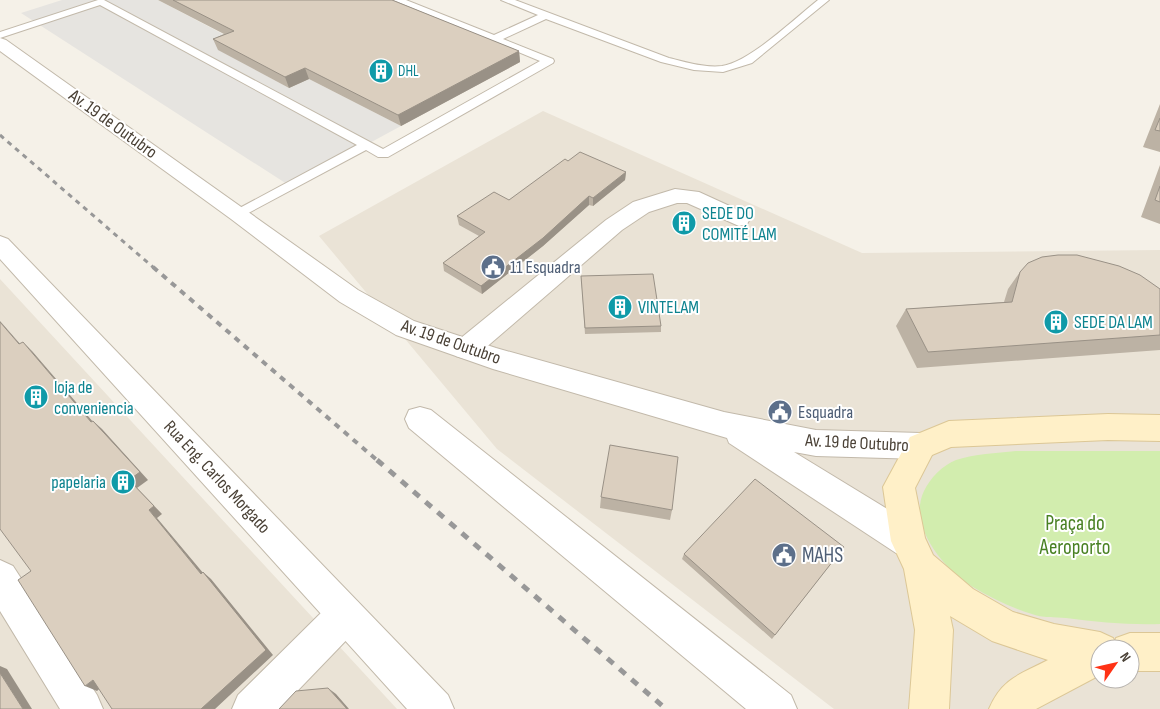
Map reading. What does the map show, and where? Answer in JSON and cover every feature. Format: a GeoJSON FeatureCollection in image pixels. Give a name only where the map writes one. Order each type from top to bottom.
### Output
{"type":"FeatureCollection","features":[{"type":"Feature","properties":{"kind":"main road"},"geometry":{"type":"LineString","coordinates":[[929,709],[934,630],[899,487],[921,446],[949,434],[1108,427],[1160,428]]}},
{"type":"Feature","properties":{"kind":"main road"},"geometry":{"type":"LineString","coordinates":[[914,554],[960,602],[1005,628],[1054,643],[1090,650]]}},
{"type":"Feature","properties":{"kind":"main road"},"geometry":{"type":"LineString","coordinates":[[1140,652],[1160,652]]}},
{"type":"Feature","properties":{"kind":"main road"},"geometry":{"type":"LineString","coordinates":[[1009,709],[1020,696],[1090,658]]}},
{"type":"Feature","properties":{"kind":"street","name":"Av. 19 de Outubro"},"geometry":{"type":"LineString","coordinates":[[0,43],[239,214],[349,296],[405,328],[466,349],[724,424],[816,443],[921,446]]}},
{"type":"Feature","properties":{"kind":"street"},"geometry":{"type":"LineString","coordinates":[[466,349],[614,225],[642,208],[675,196],[691,196],[739,219]]}},
{"type":"Feature","properties":{"kind":"street","name":"Rua Eng. Carlos Morgado"},"geometry":{"type":"LineString","coordinates":[[0,244],[434,709]]}},
{"type":"Feature","properties":{"kind":"street"},"geometry":{"type":"LineString","coordinates":[[420,419],[777,709]]}},
{"type":"Feature","properties":{"kind":"street"},"geometry":{"type":"LineString","coordinates":[[724,424],[914,554]]}},
{"type":"Feature","properties":{"kind":"street"},"geometry":{"type":"LineString","coordinates":[[0,578],[83,709]]}},
{"type":"Feature","properties":{"kind":"street"},"geometry":{"type":"LineString","coordinates":[[252,709],[345,615]]}},
{"type":"Feature","properties":{"kind":"lane"},"geometry":{"type":"LineString","coordinates":[[0,35],[101,2],[383,154],[549,61],[398,0]]}},
{"type":"Feature","properties":{"kind":"lane"},"geometry":{"type":"LineString","coordinates":[[506,0],[665,60],[694,67],[723,68],[748,61],[824,0]]}},
{"type":"Feature","properties":{"kind":"lane"},"geometry":{"type":"LineString","coordinates":[[494,39],[546,15]]}},
{"type":"Feature","properties":{"kind":"lane"},"geometry":{"type":"LineString","coordinates":[[239,214],[366,144]]}},
{"type":"Feature","properties":{"kind":"shaded area"},"geometry":{"type":"Polygon","coordinates":[[[62,0],[158,0],[238,42],[219,50],[289,88],[309,79],[401,126],[290,186],[21,13],[62,0]]]}},
{"type":"Feature","properties":{"kind":"shaded area"},"geometry":{"type":"Polygon","coordinates":[[[543,111],[862,253],[1160,250],[1160,709],[834,709],[497,449],[319,236],[543,111]]]}},
{"type":"Feature","properties":{"kind":"shaded area"},"geometry":{"type":"Polygon","coordinates":[[[0,279],[397,709],[0,709],[0,279]]]}},
{"type":"Feature","properties":{"kind":"green space","name":"Praça do Aeroporto"},"geometry":{"type":"Polygon","coordinates":[[[1016,451],[1160,451],[1160,624],[1113,623],[1036,615],[1017,609],[973,587],[951,570],[941,558],[925,532],[921,518],[920,504],[924,491],[930,481],[937,472],[956,460],[978,455],[1016,451]]]}},
{"type":"Feature","properties":{"kind":"building","name":"DHL"},"geometry":{"type":"Polygon","coordinates":[[[173,0],[392,0],[519,51],[398,115],[305,68],[285,77],[213,39],[234,31],[173,0]]]}},
{"type":"Feature","properties":{"kind":"building"},"geometry":{"type":"Polygon","coordinates":[[[1160,118],[1160,131],[1155,130],[1160,118]]]}},
{"type":"Feature","properties":{"kind":"building"},"geometry":{"type":"Polygon","coordinates":[[[580,152],[626,172],[593,198],[589,196],[543,238],[481,286],[443,263],[485,232],[457,216],[494,192],[509,200],[565,159],[568,161],[580,152]]]}},
{"type":"Feature","properties":{"kind":"building"},"geometry":{"type":"Polygon","coordinates":[[[1160,186],[1160,202],[1155,200],[1160,186]]]}},
{"type":"Feature","properties":{"kind":"building","name":"SEDE DA LAM"},"geometry":{"type":"Polygon","coordinates":[[[1077,255],[1119,266],[1140,275],[1160,289],[1160,335],[928,352],[906,309],[1012,302],[1020,272],[1028,263],[1042,257],[1077,255]]]}},
{"type":"Feature","properties":{"kind":"building","name":"VINTELAM"},"geometry":{"type":"Polygon","coordinates":[[[653,274],[661,326],[585,328],[581,276],[653,274]]]}},
{"type":"Feature","properties":{"kind":"building"},"geometry":{"type":"Polygon","coordinates":[[[0,322],[19,344],[23,342],[91,422],[93,421],[140,472],[129,480],[154,506],[149,510],[201,574],[203,572],[266,650],[201,709],[112,709],[93,680],[85,686],[18,580],[31,571],[0,529],[0,322]]]}},
{"type":"Feature","properties":{"kind":"building"},"geometry":{"type":"Polygon","coordinates":[[[610,445],[678,457],[672,510],[601,497],[610,445]]]}},
{"type":"Feature","properties":{"kind":"building","name":"MAHS"},"geometry":{"type":"Polygon","coordinates":[[[755,479],[844,547],[775,635],[684,554],[755,479]]]}},
{"type":"Feature","properties":{"kind":"building"},"geometry":{"type":"Polygon","coordinates":[[[0,673],[23,709],[0,709],[0,673]]]}},
{"type":"Feature","properties":{"kind":"building"},"geometry":{"type":"Polygon","coordinates":[[[328,688],[347,709],[279,709],[296,691],[328,688]]]}},
{"type":"Feature","properties":{"kind":"railway"},"geometry":{"type":"LineString","coordinates":[[0,135],[154,268]]}},
{"type":"Feature","properties":{"kind":"railway"},"geometry":{"type":"LineString","coordinates":[[153,267],[378,461]]}},
{"type":"Feature","properties":{"kind":"railway"},"geometry":{"type":"LineString","coordinates":[[377,460],[666,709]]}},
{"type":"Feature","properties":{"kind":"place","name":"DHL"},"geometry":{"type":"Point","coordinates":[381,71]}},
{"type":"Feature","properties":{"kind":"place","name":"SEDE DO COMITÉ LAM"},"geometry":{"type":"Point","coordinates":[684,223]}},
{"type":"Feature","properties":{"kind":"place","name":"11 Esquadra"},"geometry":{"type":"Point","coordinates":[493,267]}},
{"type":"Feature","properties":{"kind":"place","name":"VINTELAM"},"geometry":{"type":"Point","coordinates":[620,307]}},
{"type":"Feature","properties":{"kind":"place","name":"SEDE DA LAM"},"geometry":{"type":"Point","coordinates":[1056,322]}},
{"type":"Feature","properties":{"kind":"place","name":"loja de conveniencia"},"geometry":{"type":"Point","coordinates":[36,397]}},
{"type":"Feature","properties":{"kind":"place","name":"Esquadra"},"geometry":{"type":"Point","coordinates":[780,412]}},
{"type":"Feature","properties":{"kind":"place","name":"papelaria"},"geometry":{"type":"Point","coordinates":[123,482]}},
{"type":"Feature","properties":{"kind":"place","name":"MAHS"},"geometry":{"type":"Point","coordinates":[784,555]}}]}
